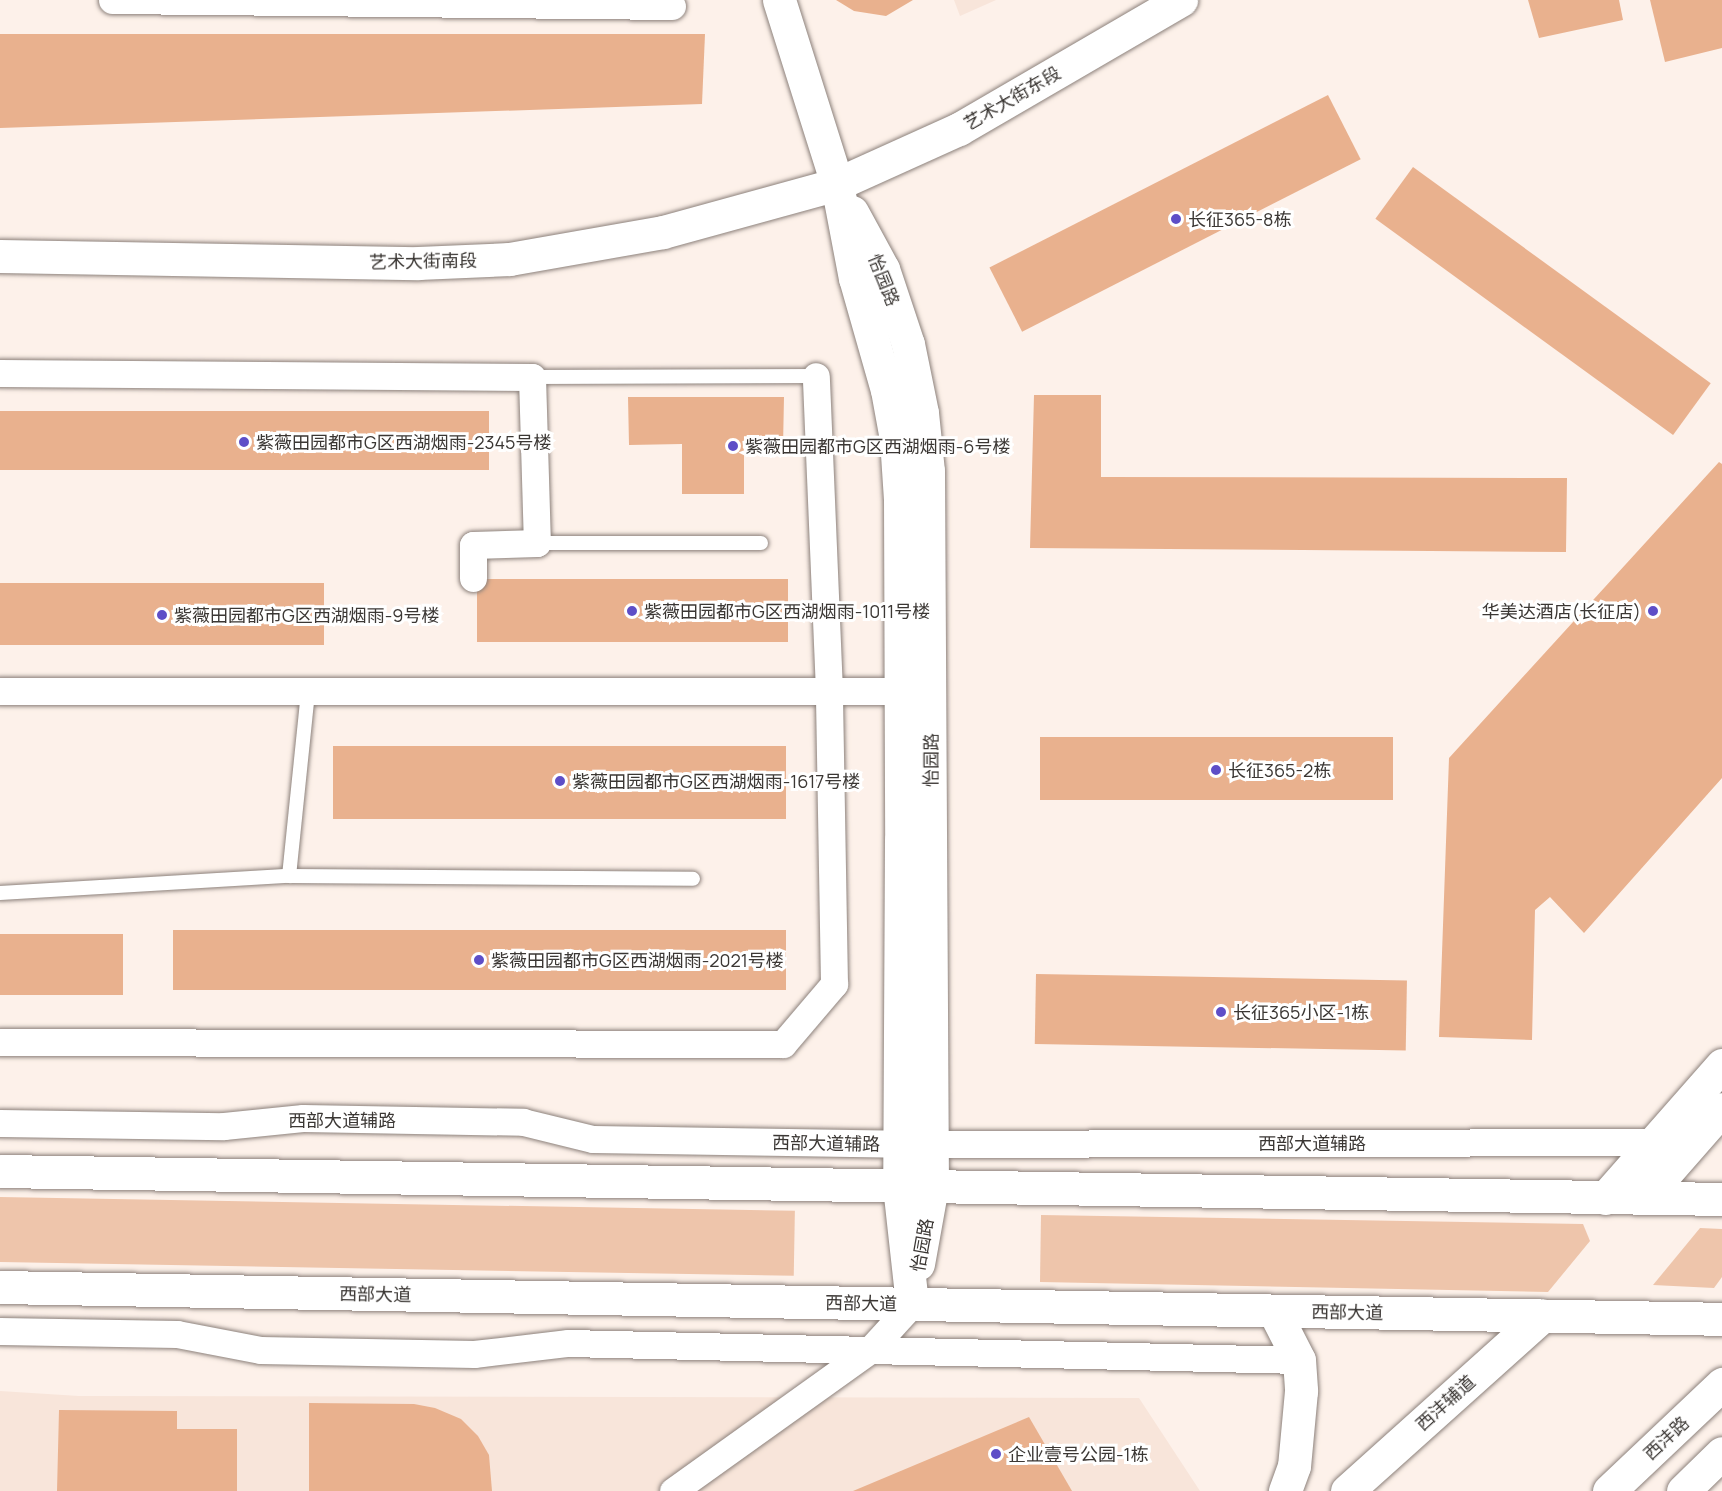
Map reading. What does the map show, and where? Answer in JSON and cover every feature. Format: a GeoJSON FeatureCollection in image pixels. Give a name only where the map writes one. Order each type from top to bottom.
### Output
{"type":"FeatureCollection","features":[{"type":"Feature","properties":{"kind":"main road","name":"怡园路"},"geometry":{"type":"LineString","coordinates":[[779,0],[837,184],[855,278],[887,390],[896,439],[900,500],[900,691],[915,1144],[932,1186],[912,1304]]}},
{"type":"Feature","properties":{"kind":"main road","name":"艺术大街东段"},"geometry":{"type":"LineString","coordinates":[[837,184],[959,129],[1181,0]]}},
{"type":"Feature","properties":{"kind":"main road","name":"怡园路"},"geometry":{"type":"LineString","coordinates":[[837,184],[883,269],[908,344],[922,413],[928,471],[931,695],[915,1144],[899,1186],[912,1304]]}},
{"type":"Feature","properties":{"kind":"main road","name":"艺术大街南段"},"geometry":{"type":"LineString","coordinates":[[0,256],[418,263],[510,259],[663,232],[837,184]]}},
{"type":"Feature","properties":{"kind":"main road"},"geometry":{"type":"LineString","coordinates":[[1605,1198],[1722,1065]]}},
{"type":"Feature","properties":{"kind":"main road"},"geometry":{"type":"LineString","coordinates":[[1644,1198],[1722,1108]]}},
{"type":"Feature","properties":{"kind":"main road"},"geometry":{"type":"LineString","coordinates":[[0,1171],[1722,1199]]}},
{"type":"Feature","properties":{"kind":"main road","name":"西部大道"},"geometry":{"type":"LineString","coordinates":[[0,1287],[1722,1318]]}},
{"type":"Feature","properties":{"kind":"main road"},"geometry":{"type":"LineString","coordinates":[[1274,1311],[1299,1360],[1301,1390],[1294,1466],[1285,1491]]}},
{"type":"Feature","properties":{"kind":"main road","name":"西沣辅道"},"geometry":{"type":"LineString","coordinates":[[1347,1491],[1543,1315]]}},
{"type":"Feature","properties":{"kind":"main road","name":"西沣路"},"geometry":{"type":"LineString","coordinates":[[1609,1491],[1722,1384]]}},
{"type":"Feature","properties":{"kind":"main road"},"geometry":{"type":"LineString","coordinates":[[1683,1491],[1722,1453]]}},
{"type":"Feature","properties":{"kind":"street"},"geometry":{"type":"LineString","coordinates":[[112,0],[672,6]]}},
{"type":"Feature","properties":{"kind":"street"},"geometry":{"type":"LineString","coordinates":[[0,373],[532,377],[537,543],[473,545],[473,578]]}},
{"type":"Feature","properties":{"kind":"street"},"geometry":{"type":"LineString","coordinates":[[0,1042],[783,1044],[834,984],[829,691],[816,376]]}},
{"type":"Feature","properties":{"kind":"street"},"geometry":{"type":"LineString","coordinates":[[0,691],[900,691]]}},
{"type":"Feature","properties":{"kind":"street","name":"西部大道辅路"},"geometry":{"type":"LineString","coordinates":[[0,1123],[224,1126],[303,1118],[523,1122],[593,1139],[915,1144],[1654,1143]]}},
{"type":"Feature","properties":{"kind":"street"},"geometry":{"type":"LineString","coordinates":[[673,1491],[870,1350],[912,1304]]}},
{"type":"Feature","properties":{"kind":"street"},"geometry":{"type":"LineString","coordinates":[[0,1331],[177,1334],[260,1350],[343,1352],[474,1354],[568,1342],[1299,1360]]}},
{"type":"Feature","properties":{"kind":"lane"},"geometry":{"type":"LineString","coordinates":[[532,377],[816,376]]}},
{"type":"Feature","properties":{"kind":"lane"},"geometry":{"type":"LineString","coordinates":[[537,543],[761,543]]}},
{"type":"Feature","properties":{"kind":"lane"},"geometry":{"type":"LineString","coordinates":[[289,876],[308,692]]}},
{"type":"Feature","properties":{"kind":"lane"},"geometry":{"type":"LineString","coordinates":[[0,893],[289,876],[693,879]]}},
{"type":"Feature","properties":{"kind":"shaded area"},"geometry":{"type":"Polygon","coordinates":[[[954,0],[996,0],[960,16],[954,0]]]}},
{"type":"Feature","properties":{"kind":"shaded area"},"geometry":{"type":"Polygon","coordinates":[[[0,1197],[795,1211],[794,1276],[0,1262],[0,1197]]]}},
{"type":"Feature","properties":{"kind":"shaded area"},"geometry":{"type":"Polygon","coordinates":[[[1041,1215],[1583,1224],[1590,1241],[1548,1292],[1040,1282],[1041,1215]]]}},
{"type":"Feature","properties":{"kind":"shaded area"},"geometry":{"type":"Polygon","coordinates":[[[1700,1228],[1722,1229],[1722,1277],[1714,1288],[1653,1285],[1700,1228]]]}},
{"type":"Feature","properties":{"kind":"shaded area"},"geometry":{"type":"Polygon","coordinates":[[[0,1391],[79,1396],[1139,1398],[1200,1491],[0,1491],[0,1391]]]}},
{"type":"Feature","properties":{"kind":"building"},"geometry":{"type":"Polygon","coordinates":[[[836,0],[913,0],[886,16],[854,11],[836,0]]]}},
{"type":"Feature","properties":{"kind":"building"},"geometry":{"type":"Polygon","coordinates":[[[1528,0],[1619,0],[1623,20],[1539,38],[1528,0]]]}},
{"type":"Feature","properties":{"kind":"building"},"geometry":{"type":"Polygon","coordinates":[[[1650,0],[1722,0],[1722,48],[1665,62],[1650,0]]]}},
{"type":"Feature","properties":{"kind":"building"},"geometry":{"type":"Polygon","coordinates":[[[0,34],[705,34],[702,104],[0,128],[0,34]]]}},
{"type":"Feature","properties":{"kind":"building","name":"长征365-8栋"},"geometry":{"type":"Polygon","coordinates":[[[1328,95],[1361,159],[1022,332],[989,268],[1328,95]]]}},
{"type":"Feature","properties":{"kind":"building"},"geometry":{"type":"Polygon","coordinates":[[[1413,167],[1711,383],[1673,435],[1375,219],[1413,167]]]}},
{"type":"Feature","properties":{"kind":"building"},"geometry":{"type":"Polygon","coordinates":[[[1034,395],[1101,395],[1101,477],[1567,478],[1566,552],[1030,548],[1034,395]]]}},
{"type":"Feature","properties":{"kind":"building","name":"紫薇田园都市G区西湖烟雨-6号楼"},"geometry":{"type":"Polygon","coordinates":[[[628,397],[784,397],[783,447],[744,448],[744,494],[682,494],[682,444],[629,445],[628,397]]]}},
{"type":"Feature","properties":{"kind":"building","name":"紫薇田园都市G区西湖烟雨-2345号楼"},"geometry":{"type":"Polygon","coordinates":[[[0,411],[489,411],[489,470],[0,470],[0,411]]]}},
{"type":"Feature","properties":{"kind":"building","name":"华美达酒店(长征店)"},"geometry":{"type":"Polygon","coordinates":[[[1719,462],[1722,464],[1722,778],[1584,933],[1550,897],[1535,910],[1532,1040],[1439,1037],[1449,758],[1719,462]]]}},
{"type":"Feature","properties":{"kind":"building","name":"紫薇田园都市G区西湖烟雨-1011号楼"},"geometry":{"type":"Polygon","coordinates":[[[477,579],[788,579],[788,642],[477,642],[477,579]]]}},
{"type":"Feature","properties":{"kind":"building","name":"紫薇田园都市G区西湖烟雨-9号楼"},"geometry":{"type":"Polygon","coordinates":[[[0,583],[324,583],[324,645],[0,645],[0,583]]]}},
{"type":"Feature","properties":{"kind":"building","name":"长征365-2栋"},"geometry":{"type":"Polygon","coordinates":[[[1040,737],[1393,737],[1393,800],[1040,800],[1040,737]]]}},
{"type":"Feature","properties":{"kind":"building","name":"紫薇田园都市G区西湖烟雨-1617号楼"},"geometry":{"type":"Polygon","coordinates":[[[333,746],[786,746],[786,819],[333,819],[333,746]]]}},
{"type":"Feature","properties":{"kind":"building","name":"紫薇田园都市G区西湖烟雨-2021号楼"},"geometry":{"type":"Polygon","coordinates":[[[173,930],[786,930],[786,990],[173,990],[173,930]]]}},
{"type":"Feature","properties":{"kind":"building"},"geometry":{"type":"Polygon","coordinates":[[[0,934],[123,934],[123,995],[0,995],[0,934]]]}},
{"type":"Feature","properties":{"kind":"building","name":"长征365小区-1栋"},"geometry":{"type":"Polygon","coordinates":[[[1036,974],[1407,980],[1406,1050],[1035,1044],[1036,974]]]}},
{"type":"Feature","properties":{"kind":"building"},"geometry":{"type":"Polygon","coordinates":[[[309,1403],[414,1404],[435,1408],[461,1419],[478,1436],[489,1455],[492,1491],[309,1491],[309,1403]]]}},
{"type":"Feature","properties":{"kind":"building"},"geometry":{"type":"Polygon","coordinates":[[[59,1410],[177,1411],[177,1429],[237,1429],[237,1491],[57,1491],[59,1410]]]}},
{"type":"Feature","properties":{"kind":"building","name":"企业壹号公园-1栋"},"geometry":{"type":"Polygon","coordinates":[[[1029,1417],[1072,1491],[853,1491],[1029,1417]]]}},
{"type":"Feature","properties":{"kind":"place","name":"长征365-8栋"},"geometry":{"type":"Point","coordinates":[1176,219]}},
{"type":"Feature","properties":{"kind":"place","name":"紫薇田园都市G区西湖烟雨-2345号楼"},"geometry":{"type":"Point","coordinates":[244,442]}},
{"type":"Feature","properties":{"kind":"place","name":"紫薇田园都市G区西湖烟雨-6号楼"},"geometry":{"type":"Point","coordinates":[733,446]}},
{"type":"Feature","properties":{"kind":"place","name":"紫薇田园都市G区西湖烟雨-1011号楼"},"geometry":{"type":"Point","coordinates":[632,611]}},
{"type":"Feature","properties":{"kind":"place","name":"华美达酒店(长征店)"},"geometry":{"type":"Point","coordinates":[1653,611]}},
{"type":"Feature","properties":{"kind":"place","name":"紫薇田园都市G区西湖烟雨-9号楼"},"geometry":{"type":"Point","coordinates":[162,615]}},
{"type":"Feature","properties":{"kind":"place","name":"长征365-2栋"},"geometry":{"type":"Point","coordinates":[1216,770]}},
{"type":"Feature","properties":{"kind":"place","name":"紫薇田园都市G区西湖烟雨-1617号楼"},"geometry":{"type":"Point","coordinates":[560,781]}},
{"type":"Feature","properties":{"kind":"place","name":"紫薇田园都市G区西湖烟雨-2021号楼"},"geometry":{"type":"Point","coordinates":[479,960]}},
{"type":"Feature","properties":{"kind":"place","name":"长征365小区-1栋"},"geometry":{"type":"Point","coordinates":[1221,1012]}},
{"type":"Feature","properties":{"kind":"place","name":"企业壹号公园-1栋"},"geometry":{"type":"Point","coordinates":[996,1454]}}]}
